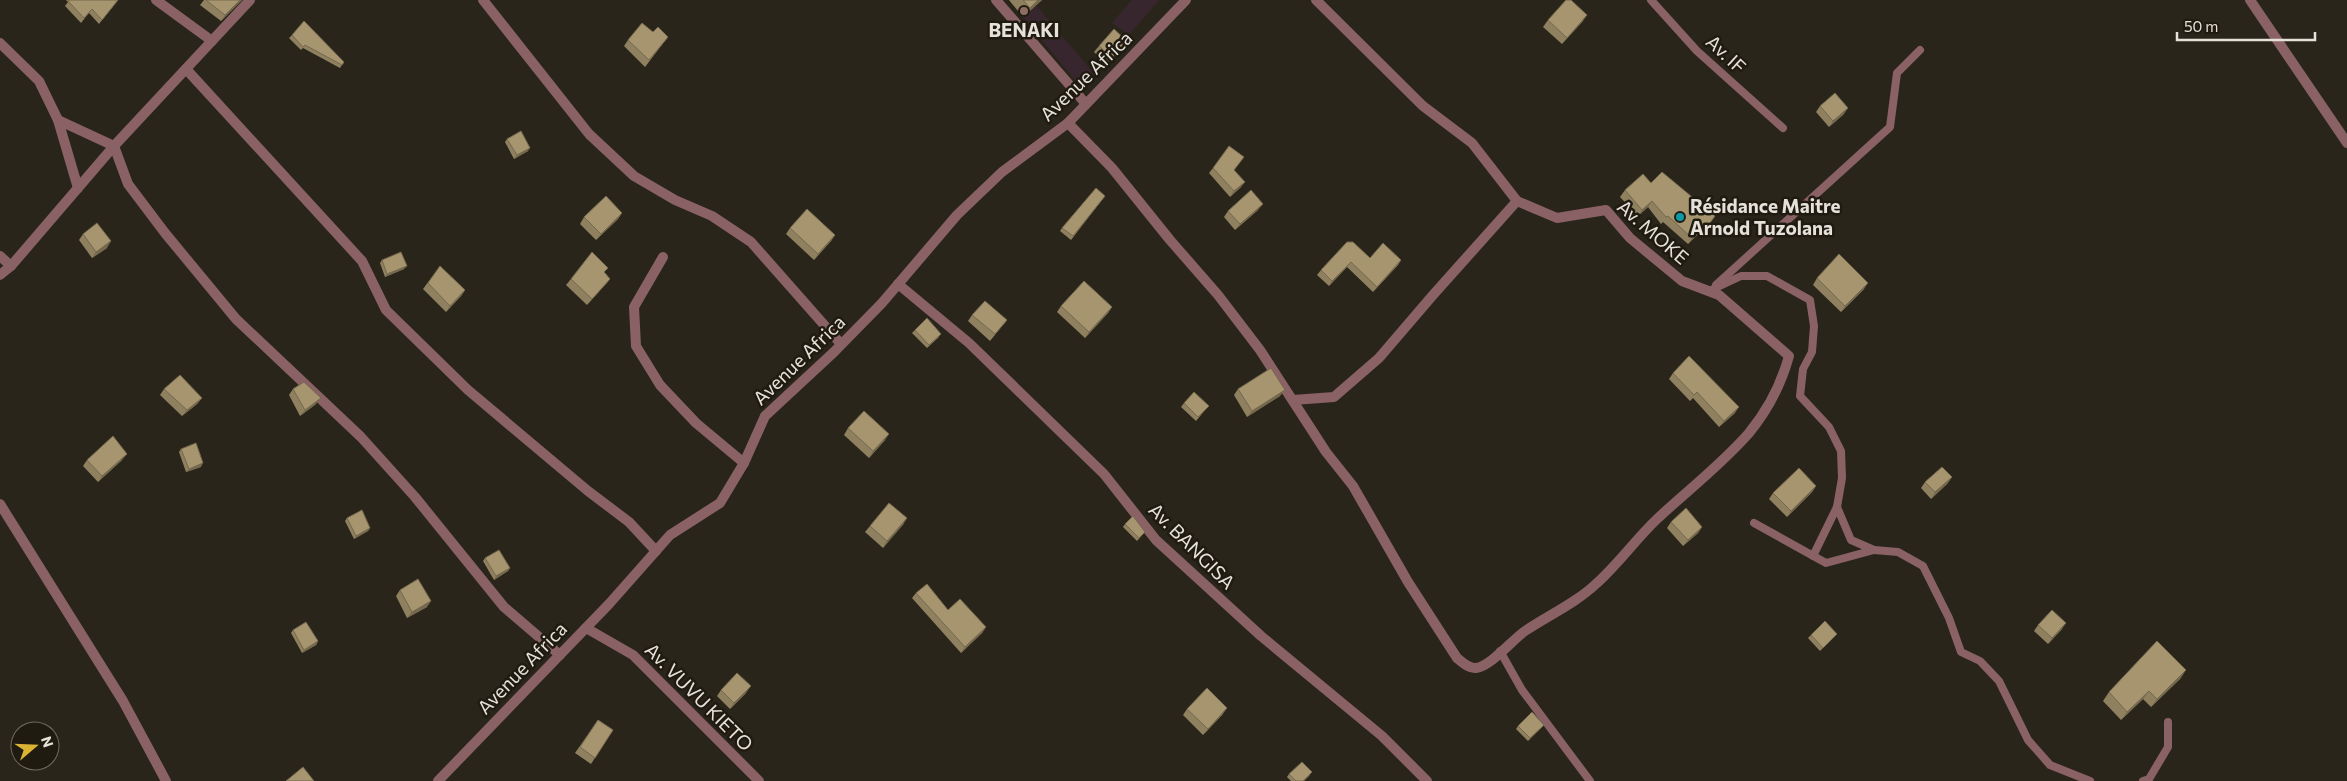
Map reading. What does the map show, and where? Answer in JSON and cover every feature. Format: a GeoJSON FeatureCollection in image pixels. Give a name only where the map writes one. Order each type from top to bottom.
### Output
{"type":"FeatureCollection","features":[{"type":"Feature","properties":{"kind":"street"},"geometry":{"type":"LineString","coordinates":[[156,0],[212,41]]}},
{"type":"Feature","properties":{"kind":"street"},"geometry":{"type":"LineString","coordinates":[[0,275],[11,266],[114,146],[250,0]]}},
{"type":"Feature","properties":{"kind":"street"},"geometry":{"type":"LineString","coordinates":[[483,0],[589,134],[634,176],[675,200],[712,216],[751,242],[841,344]]}},
{"type":"Feature","properties":{"kind":"street"},"geometry":{"type":"LineString","coordinates":[[996,0],[1086,104]]}},
{"type":"Feature","properties":{"kind":"street","name":"Avenue Africa"},"geometry":{"type":"LineString","coordinates":[[438,781],[586,628],[670,535],[720,503],[744,463],[765,416],[841,344],[898,284],[957,216],[1002,172],[1068,123],[1186,0]]}},
{"type":"Feature","properties":{"kind":"street","name":"Av. MOKE"},"geometry":{"type":"LineString","coordinates":[[1316,0],[1423,106],[1472,143],[1518,201],[1557,218],[1606,210],[1630,238],[1682,281],[1719,295],[1789,356],[1783,379],[1769,406],[1748,434],[1694,488],[1656,520],[1597,584],[1563,608],[1524,631],[1500,651]]}},
{"type":"Feature","properties":{"kind":"street"},"geometry":{"type":"LineString","coordinates":[[2250,0],[2347,143]]}},
{"type":"Feature","properties":{"kind":"street"},"geometry":{"type":"LineString","coordinates":[[0,43],[39,81],[58,120],[78,188]]}},
{"type":"Feature","properties":{"kind":"street"},"geometry":{"type":"LineString","coordinates":[[186,69],[362,262],[386,310],[468,390],[588,491],[629,522],[656,551]]}},
{"type":"Feature","properties":{"kind":"street"},"geometry":{"type":"LineString","coordinates":[[58,120],[114,146],[128,184],[165,233],[236,319],[361,437],[415,497],[504,608],[560,655]]}},
{"type":"Feature","properties":{"kind":"street"},"geometry":{"type":"LineString","coordinates":[[1068,123],[1112,168],[1170,240],[1218,295],[1260,350],[1326,452],[1353,486],[1408,582],[1457,658],[1466,665],[1476,668],[1487,663],[1500,651]]}},
{"type":"Feature","properties":{"kind":"street"},"geometry":{"type":"LineString","coordinates":[[1294,400],[1334,397],[1379,358],[1518,201]]}},
{"type":"Feature","properties":{"kind":"street"},"geometry":{"type":"LineString","coordinates":[[0,256],[11,266]]}},
{"type":"Feature","properties":{"kind":"street"},"geometry":{"type":"LineString","coordinates":[[663,257],[634,306],[636,346],[660,385],[696,422],[744,463]]}},
{"type":"Feature","properties":{"kind":"street","name":"Av. BANGISA"},"geometry":{"type":"LineString","coordinates":[[898,284],[969,343],[1104,474],[1156,540],[1261,636],[1382,736],[1427,781]]}},
{"type":"Feature","properties":{"kind":"street"},"geometry":{"type":"LineString","coordinates":[[0,504],[118,693],[166,781]]}},
{"type":"Feature","properties":{"kind":"street","name":"Av. VUVU KIETO"},"geometry":{"type":"LineString","coordinates":[[586,628],[633,655],[759,781]]}},
{"type":"Feature","properties":{"kind":"lane","name":"Av. IF"},"geometry":{"type":"LineString","coordinates":[[1651,0],[1697,51],[1783,128]]}},
{"type":"Feature","properties":{"kind":"lane"},"geometry":{"type":"LineString","coordinates":[[1709,291],[1890,127],[1897,73],[1920,50]]}},
{"type":"Feature","properties":{"kind":"lane"},"geometry":{"type":"LineString","coordinates":[[1709,291],[1741,276],[1767,276],[1810,300],[1814,326],[1812,352],[1803,369],[1800,396],[1829,428],[1842,451],[1842,478],[1837,507],[1813,556]]}},
{"type":"Feature","properties":{"kind":"lane"},"geometry":{"type":"LineString","coordinates":[[1837,507],[1851,540],[1874,550],[1898,552],[1923,566],[1949,618],[1961,652],[1980,660],[1999,681],[2028,740],[2050,765],[2090,781]]}},
{"type":"Feature","properties":{"kind":"lane"},"geometry":{"type":"LineString","coordinates":[[1754,523],[1826,563],[1874,550]]}},
{"type":"Feature","properties":{"kind":"lane"},"geometry":{"type":"LineString","coordinates":[[1500,651],[1522,690],[1590,781]]}},
{"type":"Feature","properties":{"kind":"lane"},"geometry":{"type":"LineString","coordinates":[[2143,781],[2149,779],[2168,747],[2168,722]]}},
{"type":"Feature","properties":{"kind":"shaded area"},"geometry":{"type":"Polygon","coordinates":[[[1132,0],[1159,0],[1129,35],[1112,23],[1132,0]]]}},
{"type":"Feature","properties":{"kind":"shaded area"},"geometry":{"type":"Polygon","coordinates":[[[1036,5],[1096,76],[1083,90],[1023,17],[1036,5]]]}},
{"type":"Feature","properties":{"kind":"building"},"geometry":{"type":"Polygon","coordinates":[[[118,0],[102,20],[92,9],[84,18],[68,1],[118,0]]]}},
{"type":"Feature","properties":{"kind":"building"},"geometry":{"type":"Polygon","coordinates":[[[206,0],[240,0],[225,15],[206,0]]]}},
{"type":"Feature","properties":{"kind":"building"},"geometry":{"type":"Polygon","coordinates":[[[1023,0],[1038,0],[1030,8],[1023,0]]]}},
{"type":"Feature","properties":{"kind":"building"},"geometry":{"type":"Polygon","coordinates":[[[1566,0],[1571,0],[1587,15],[1567,38],[1548,20],[1566,0]]]}},
{"type":"Feature","properties":{"kind":"building"},"geometry":{"type":"Polygon","coordinates":[[[304,21],[344,62],[342,65],[305,45],[303,47],[292,35],[304,21]]]}},
{"type":"Feature","properties":{"kind":"building"},"geometry":{"type":"Polygon","coordinates":[[[642,23],[653,32],[658,27],[668,37],[649,60],[628,40],[642,23]]]}},
{"type":"Feature","properties":{"kind":"building"},"geometry":{"type":"Polygon","coordinates":[[[1114,29],[1127,41],[1112,58],[1099,46],[1114,29]]]}},
{"type":"Feature","properties":{"kind":"building"},"geometry":{"type":"Polygon","coordinates":[[[1835,93],[1848,108],[1833,121],[1820,106],[1835,93]]]}},
{"type":"Feature","properties":{"kind":"building"},"geometry":{"type":"Polygon","coordinates":[[[521,131],[530,148],[517,155],[507,139],[521,131]]]}},
{"type":"Feature","properties":{"kind":"building"},"geometry":{"type":"Polygon","coordinates":[[[1229,146],[1244,157],[1234,170],[1245,182],[1234,191],[1213,168],[1229,146]]]}},
{"type":"Feature","properties":{"kind":"building"},"geometry":{"type":"Polygon","coordinates":[[[1662,172],[1715,216],[1704,231],[1701,228],[1692,238],[1668,216],[1666,217],[1652,201],[1642,210],[1625,190],[1643,174],[1651,183],[1662,172]]]}},
{"type":"Feature","properties":{"kind":"building"},"geometry":{"type":"Polygon","coordinates":[[[1096,188],[1105,196],[1073,236],[1062,228],[1096,188]]]}},
{"type":"Feature","properties":{"kind":"building"},"geometry":{"type":"Polygon","coordinates":[[[1251,190],[1263,204],[1240,224],[1228,211],[1251,190]]]}},
{"type":"Feature","properties":{"kind":"building"},"geometry":{"type":"Polygon","coordinates":[[[606,196],[622,213],[601,234],[584,217],[606,196]]]}},
{"type":"Feature","properties":{"kind":"building"},"geometry":{"type":"Polygon","coordinates":[[[807,209],[835,235],[818,254],[790,228],[807,209]]]}},
{"type":"Feature","properties":{"kind":"building"},"geometry":{"type":"Polygon","coordinates":[[[97,223],[111,241],[96,252],[83,234],[97,223]]]}},
{"type":"Feature","properties":{"kind":"building"},"geometry":{"type":"Polygon","coordinates":[[[1347,242],[1353,242],[1370,258],[1383,243],[1401,260],[1377,287],[1351,262],[1332,281],[1321,270],[1347,242]]]}},
{"type":"Feature","properties":{"kind":"building"},"geometry":{"type":"Polygon","coordinates":[[[401,252],[407,266],[387,274],[382,260],[401,252]]]}},
{"type":"Feature","properties":{"kind":"building"},"geometry":{"type":"Polygon","coordinates":[[[592,252],[608,268],[604,272],[610,279],[592,299],[571,279],[592,252]]]}},
{"type":"Feature","properties":{"kind":"building"},"geometry":{"type":"Polygon","coordinates":[[[1839,254],[1868,283],[1845,306],[1817,278],[1839,254]]]}},
{"type":"Feature","properties":{"kind":"building"},"geometry":{"type":"Polygon","coordinates":[[[440,266],[465,290],[450,306],[428,283],[440,266]]]}},
{"type":"Feature","properties":{"kind":"building"},"geometry":{"type":"Polygon","coordinates":[[[1084,281],[1112,307],[1089,332],[1061,306],[1084,281]]]}},
{"type":"Feature","properties":{"kind":"building"},"geometry":{"type":"Polygon","coordinates":[[[985,301],[1007,320],[995,334],[972,315],[985,301]]]}},
{"type":"Feature","properties":{"kind":"building"},"geometry":{"type":"Polygon","coordinates":[[[927,318],[941,334],[929,345],[915,330],[927,318]]]}},
{"type":"Feature","properties":{"kind":"building"},"geometry":{"type":"Polygon","coordinates":[[[1689,356],[1739,407],[1724,421],[1697,392],[1694,395],[1673,373],[1689,356]]]}},
{"type":"Feature","properties":{"kind":"building"},"geometry":{"type":"Polygon","coordinates":[[[1271,368],[1285,390],[1252,411],[1238,389],[1271,368]]]}},
{"type":"Feature","properties":{"kind":"building"},"geometry":{"type":"Polygon","coordinates":[[[180,375],[202,398],[187,410],[164,389],[180,375]]]}},
{"type":"Feature","properties":{"kind":"building"},"geometry":{"type":"Polygon","coordinates":[[[304,382],[321,398],[305,410],[293,389],[304,382]]]}},
{"type":"Feature","properties":{"kind":"building"},"geometry":{"type":"Polygon","coordinates":[[[1194,392],[1209,406],[1198,417],[1184,403],[1194,392]]]}},
{"type":"Feature","properties":{"kind":"building"},"geometry":{"type":"Polygon","coordinates":[[[864,411],[889,434],[873,451],[848,428],[864,411]]]}},
{"type":"Feature","properties":{"kind":"building"},"geometry":{"type":"Polygon","coordinates":[[[113,436],[127,454],[102,476],[87,460],[113,436]]]}},
{"type":"Feature","properties":{"kind":"building"},"geometry":{"type":"Polygon","coordinates":[[[196,443],[203,463],[189,469],[181,449],[196,443]]]}},
{"type":"Feature","properties":{"kind":"building"},"geometry":{"type":"Polygon","coordinates":[[[1942,467],[1952,477],[1935,492],[1925,482],[1942,467]]]}},
{"type":"Feature","properties":{"kind":"building"},"geometry":{"type":"Polygon","coordinates":[[[1799,468],[1816,486],[1791,511],[1773,493],[1799,468]]]}},
{"type":"Feature","properties":{"kind":"building"},"geometry":{"type":"Polygon","coordinates":[[[889,503],[907,518],[887,541],[870,526],[889,503]]]}},
{"type":"Feature","properties":{"kind":"building"},"geometry":{"type":"Polygon","coordinates":[[[1686,508],[1702,527],[1688,540],[1671,522],[1686,508]]]}},
{"type":"Feature","properties":{"kind":"building"},"geometry":{"type":"Polygon","coordinates":[[[362,510],[370,528],[356,536],[347,518],[362,510]]]}},
{"type":"Feature","properties":{"kind":"building"},"geometry":{"type":"Polygon","coordinates":[[[1133,516],[1145,532],[1139,538],[1125,524],[1133,516]]]}},
{"type":"Feature","properties":{"kind":"building"},"geometry":{"type":"Polygon","coordinates":[[[499,550],[510,568],[496,576],[485,558],[499,550]]]}},
{"type":"Feature","properties":{"kind":"building"},"geometry":{"type":"Polygon","coordinates":[[[418,579],[431,601],[412,612],[400,590],[418,579]]]}},
{"type":"Feature","properties":{"kind":"building"},"geometry":{"type":"Polygon","coordinates":[[[927,584],[948,610],[960,599],[986,627],[965,647],[916,593],[927,584]]]}},
{"type":"Feature","properties":{"kind":"building"},"geometry":{"type":"Polygon","coordinates":[[[2052,610],[2066,623],[2052,638],[2038,625],[2052,610]]]}},
{"type":"Feature","properties":{"kind":"building"},"geometry":{"type":"Polygon","coordinates":[[[1825,621],[1837,634],[1823,648],[1811,635],[1825,621]]]}},
{"type":"Feature","properties":{"kind":"building"},"geometry":{"type":"Polygon","coordinates":[[[306,622],[318,641],[304,650],[293,630],[306,622]]]}},
{"type":"Feature","properties":{"kind":"building"},"geometry":{"type":"Polygon","coordinates":[[[2157,641],[2186,670],[2157,699],[2149,691],[2127,712],[2109,692],[2157,641]]]}},
{"type":"Feature","properties":{"kind":"building"},"geometry":{"type":"Polygon","coordinates":[[[737,673],[751,686],[734,703],[721,690],[737,673]]]}},
{"type":"Feature","properties":{"kind":"building"},"geometry":{"type":"Polygon","coordinates":[[[1207,688],[1227,708],[1208,729],[1187,709],[1207,688]]]}},
{"type":"Feature","properties":{"kind":"building"},"geometry":{"type":"Polygon","coordinates":[[[1532,712],[1544,725],[1530,738],[1518,726],[1532,712]]]}},
{"type":"Feature","properties":{"kind":"building"},"geometry":{"type":"Polygon","coordinates":[[[598,720],[613,730],[595,758],[580,747],[598,720]]]}},
{"type":"Feature","properties":{"kind":"building"},"geometry":{"type":"Polygon","coordinates":[[[1302,762],[1312,772],[1303,781],[1296,781],[1289,774],[1302,762]]]}},
{"type":"Feature","properties":{"kind":"building"},"geometry":{"type":"Polygon","coordinates":[[[303,767],[314,781],[286,781],[303,767]]]}},
{"type":"Feature","properties":{"kind":"place","name":"BENAKI"},"geometry":{"type":"Point","coordinates":[1024,11]}},
{"type":"Feature","properties":{"kind":"place","name":"Résidance Maitre Arnold Tuzolana"},"geometry":{"type":"Point","coordinates":[1680,217]}}]}
